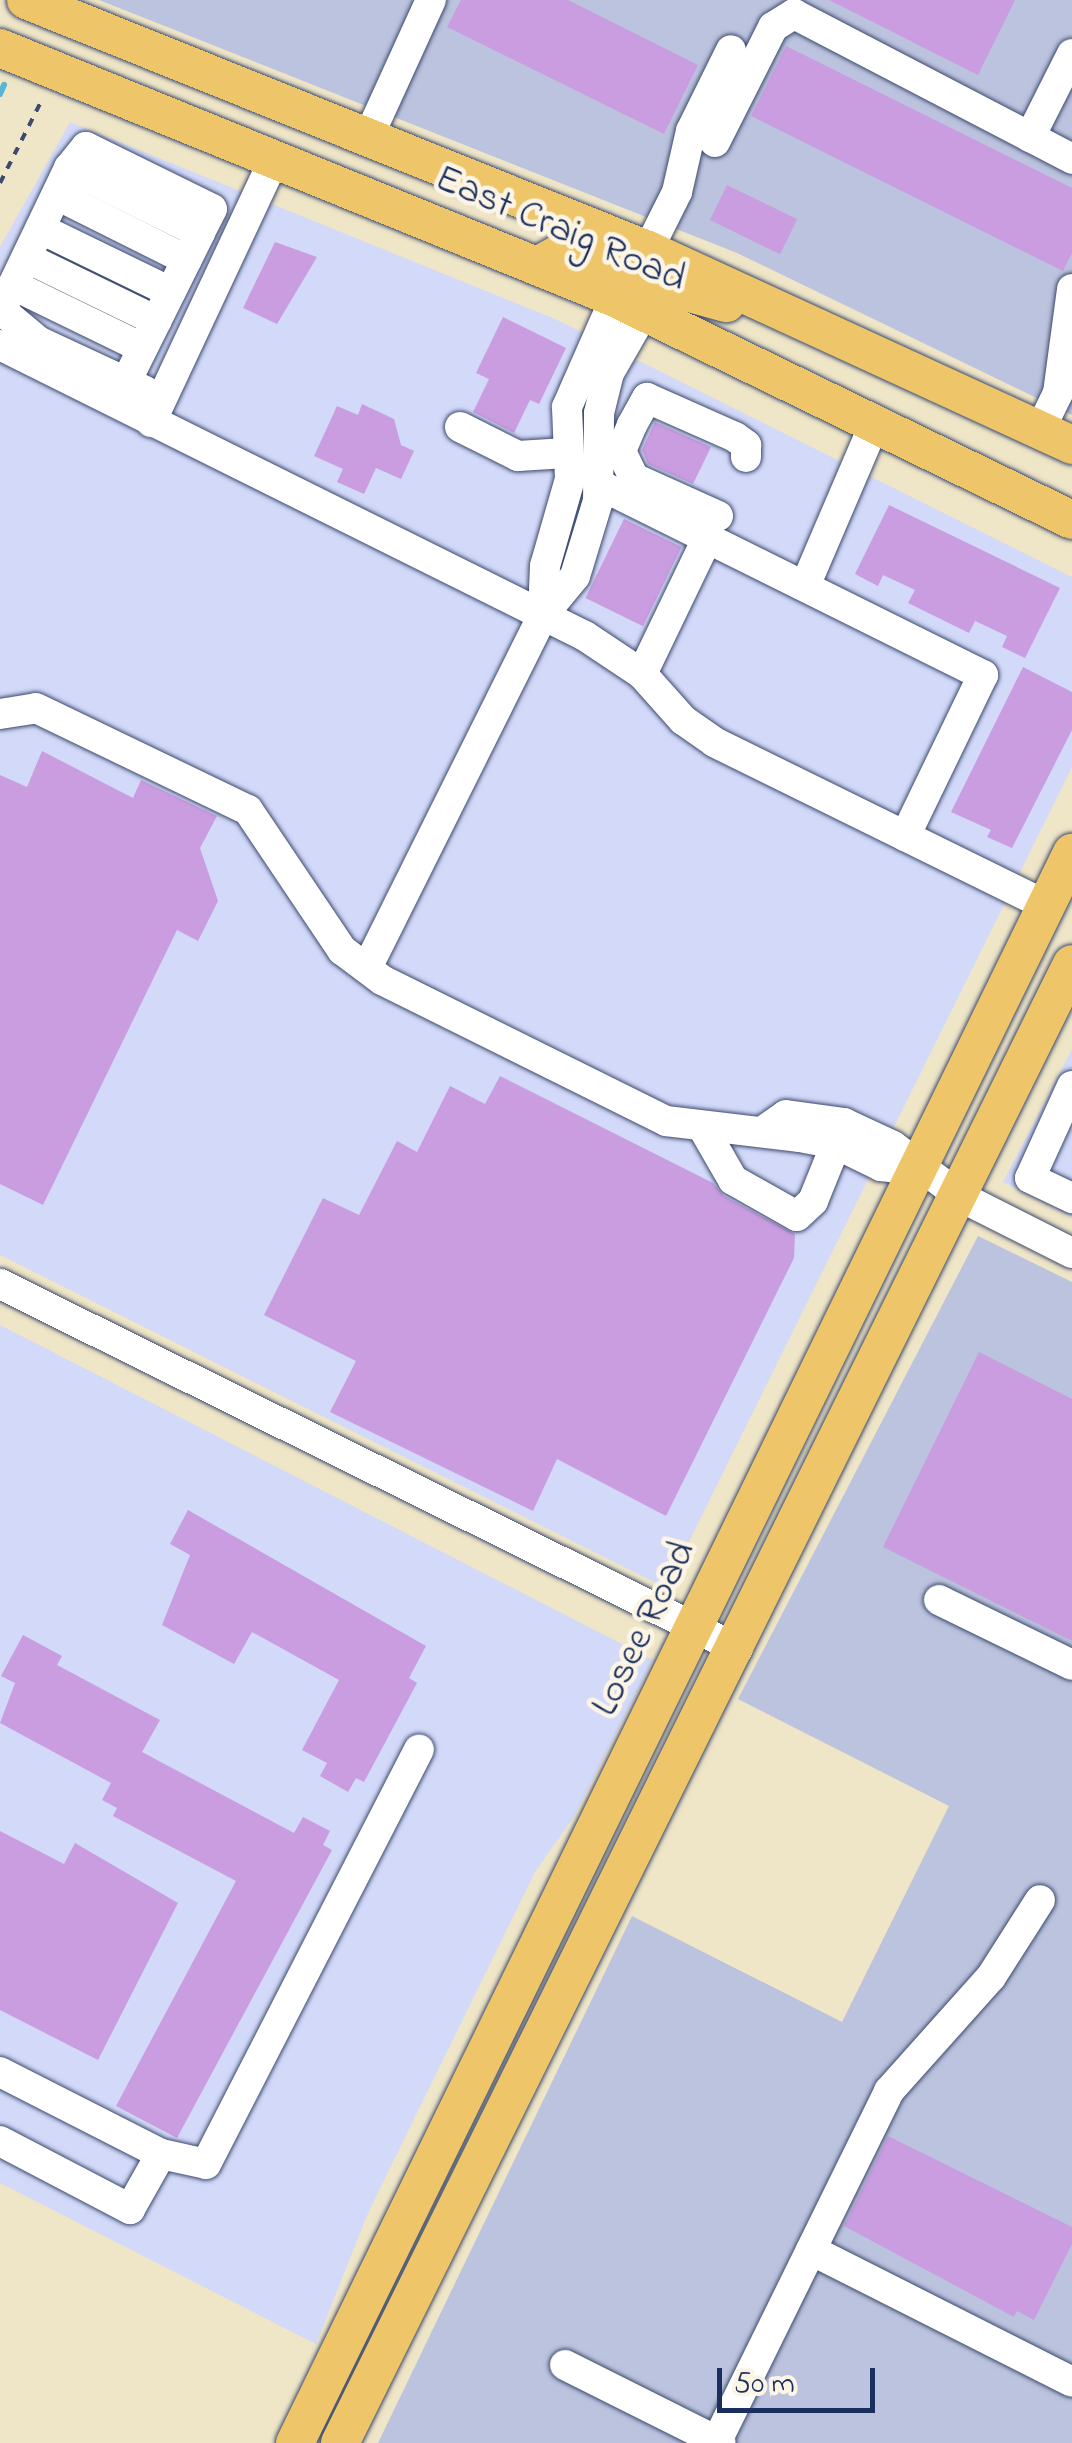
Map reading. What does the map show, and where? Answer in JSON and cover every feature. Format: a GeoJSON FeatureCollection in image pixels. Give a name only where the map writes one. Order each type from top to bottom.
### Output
{"type":"FeatureCollection","features":[{"type":"Feature","properties":{"kind":"main road","name":"East Craig Road"},"geometry":{"type":"LineString","coordinates":[[26,0],[648,250],[1056,438]]}},
{"type":"Feature","properties":{"kind":"main road","name":"East Craig Road"},"geometry":{"type":"LineString","coordinates":[[0,48],[630,305],[1072,520]]}},
{"type":"Feature","properties":{"kind":"main road"},"geometry":{"type":"LineString","coordinates":[[537,266],[564,251],[622,264],[648,250]]}},
{"type":"Feature","properties":{"kind":"main road"},"geometry":{"type":"LineString","coordinates":[[630,305],[636,286],[656,284],[788,313]]}},
{"type":"Feature","properties":{"kind":"main road","name":"Losee Road"},"geometry":{"type":"LineString","coordinates":[[294,2443],[1072,853]]}},
{"type":"Feature","properties":{"kind":"main road"},"geometry":{"type":"LineString","coordinates":[[337,2443],[738,1649],[1072,966]]}},
{"type":"Feature","properties":{"kind":"main road"},"geometry":{"type":"LineString","coordinates":[[416,2291],[408,2254],[448,2168],[452,2117]]}},
{"type":"Feature","properties":{"kind":"main road"},"geometry":{"type":"LineString","coordinates":[[337,2443],[337,2404],[377,2318],[383,2260]]}},
{"type":"Feature","properties":{"kind":"street"},"geometry":{"type":"LineString","coordinates":[[368,138],[431,0]]}},
{"type":"Feature","properties":{"kind":"street"},"geometry":{"type":"LineString","coordinates":[[715,142],[773,27],[794,14],[812,10],[1072,159]]}},
{"type":"Feature","properties":{"kind":"street"},"geometry":{"type":"LineString","coordinates":[[648,250],[677,192],[691,131],[731,50]]}},
{"type":"Feature","properties":{"kind":"street"},"geometry":{"type":"LineString","coordinates":[[1030,137],[1072,54]]}},
{"type":"Feature","properties":{"kind":"street"},"geometry":{"type":"LineString","coordinates":[[154,410],[162,310],[212,209],[86,146],[29,257],[38,340],[162,310]]}},
{"type":"Feature","properties":{"kind":"street"},"geometry":{"type":"LineString","coordinates":[[154,410],[274,159]]}},
{"type":"Feature","properties":{"kind":"street"},"geometry":{"type":"LineString","coordinates":[[29,257],[162,310]]}},
{"type":"Feature","properties":{"kind":"street"},"geometry":{"type":"LineString","coordinates":[[29,257],[162,310]]}},
{"type":"Feature","properties":{"kind":"street"},"geometry":{"type":"LineString","coordinates":[[1056,438],[1072,289]]}},
{"type":"Feature","properties":{"kind":"street"},"geometry":{"type":"LineString","coordinates":[[544,615],[545,566],[566,509],[567,407],[630,305]]}},
{"type":"Feature","properties":{"kind":"street"},"geometry":{"type":"LineString","coordinates":[[367,968],[544,615],[582,560],[598,484],[599,413],[630,305]]}},
{"type":"Feature","properties":{"kind":"street"},"geometry":{"type":"LineString","coordinates":[[0,345],[30,362],[154,410],[544,615],[642,674],[684,720],[714,742],[1047,906]]}},
{"type":"Feature","properties":{"kind":"street"},"geometry":{"type":"LineString","coordinates":[[746,458],[746,445],[735,437],[646,398],[622,451],[634,478],[805,586],[983,676],[905,836]]}},
{"type":"Feature","properties":{"kind":"street"},"geometry":{"type":"LineString","coordinates":[[805,586],[874,425]]}},
{"type":"Feature","properties":{"kind":"street"},"geometry":{"type":"LineString","coordinates":[[460,427],[518,456],[566,453]]}},
{"type":"Feature","properties":{"kind":"street"},"geometry":{"type":"LineString","coordinates":[[598,484],[713,526]]}},
{"type":"Feature","properties":{"kind":"street"},"geometry":{"type":"LineString","coordinates":[[642,674],[713,526]]}},
{"type":"Feature","properties":{"kind":"street"},"geometry":{"type":"LineString","coordinates":[[0,714],[36,708],[248,810],[319,924],[367,968],[666,1121],[703,1128],[764,1130],[836,1144],[881,1166],[919,1170]]}},
{"type":"Feature","properties":{"kind":"street"},"geometry":{"type":"LineString","coordinates":[[1072,1086],[1030,1178],[1072,1198]]}},
{"type":"Feature","properties":{"kind":"street"},"geometry":{"type":"LineString","coordinates":[[764,1130],[786,1116],[832,1119],[894,1146],[919,1170],[961,1197],[1072,1253]]}},
{"type":"Feature","properties":{"kind":"street"},"geometry":{"type":"LineString","coordinates":[[703,1128],[733,1180],[797,1216],[814,1201],[836,1144]]}},
{"type":"Feature","properties":{"kind":"street"},"geometry":{"type":"LineString","coordinates":[[0,1284],[738,1649]]}},
{"type":"Feature","properties":{"kind":"street"},"geometry":{"type":"LineString","coordinates":[[940,1600],[1072,1665]]}},
{"type":"Feature","properties":{"kind":"street"},"geometry":{"type":"LineString","coordinates":[[0,2072],[160,2154],[206,2164],[419,1750]]}},
{"type":"Feature","properties":{"kind":"street"},"geometry":{"type":"LineString","coordinates":[[565,2365],[720,2442],[889,2091],[990,1977],[1040,1900]]}},
{"type":"Feature","properties":{"kind":"street"},"geometry":{"type":"LineString","coordinates":[[0,2142],[130,2209],[160,2154]]}},
{"type":"Feature","properties":{"kind":"street"},"geometry":{"type":"LineString","coordinates":[[811,2250],[1072,2382]]}},
{"type":"Feature","properties":{"kind":"path"},"geometry":{"type":"LineString","coordinates":[[0,183],[43,96],[29,90]]}},
{"type":"Feature","properties":{"kind":"shaded area"},"geometry":{"type":"Polygon","coordinates":[[[99,0],[1072,0],[1072,415],[737,253],[99,0]]]}},
{"type":"Feature","properties":{"kind":"shaded area"},"geometry":{"type":"Polygon","coordinates":[[[70,122],[555,319],[1072,577],[1072,767],[666,1588],[0,1255],[0,247],[70,122]]]}},
{"type":"Feature","properties":{"kind":"shaded area"},"geometry":{"type":"Polygon","coordinates":[[[1072,1049],[1072,1217],[1003,1182],[1072,1049]]]}},
{"type":"Feature","properties":{"kind":"shaded area"},"geometry":{"type":"Polygon","coordinates":[[[978,1236],[1072,1282],[1072,2443],[378,2443],[632,1916],[842,2022],[949,1806],[738,1699],[978,1236]]]}},
{"type":"Feature","properties":{"kind":"shaded area"},"geometry":{"type":"Polygon","coordinates":[[[0,1325],[653,1660],[575,1815],[535,1872],[368,2213],[316,2344],[0,2183],[0,1325]]]}},
{"type":"Feature","properties":{"kind":"building"},"geometry":{"type":"Polygon","coordinates":[[[461,0],[568,0],[698,65],[664,134],[447,27],[461,0]]]}},
{"type":"Feature","properties":{"kind":"building"},"geometry":{"type":"Polygon","coordinates":[[[829,0],[1015,0],[978,75],[829,0]]]}},
{"type":"Feature","properties":{"kind":"building"},"geometry":{"type":"Polygon","coordinates":[[[786,46],[1072,188],[1072,253],[1063,271],[751,116],[786,46]]]}},
{"type":"Feature","properties":{"kind":"building"},"geometry":{"type":"Polygon","coordinates":[[[727,185],[797,219],[780,254],[710,220],[727,185]]]}},
{"type":"Feature","properties":{"kind":"building"},"geometry":{"type":"Polygon","coordinates":[[[275,242],[317,257],[277,324],[243,308],[275,242]]]}},
{"type":"Feature","properties":{"kind":"building"},"geometry":{"type":"Polygon","coordinates":[[[503,317],[566,348],[539,404],[530,400],[514,433],[473,412],[489,379],[476,373],[503,317]]]}},
{"type":"Feature","properties":{"kind":"building"},"geometry":{"type":"Polygon","coordinates":[[[362,404],[394,419],[401,445],[414,451],[401,479],[376,468],[364,494],[337,482],[343,469],[314,456],[337,406],[358,415],[362,404]]]}},
{"type":"Feature","properties":{"kind":"building"},"geometry":{"type":"Polygon","coordinates":[[[655,422],[711,447],[693,484],[648,464],[642,450],[655,422]]]}},
{"type":"Feature","properties":{"kind":"building"},"geometry":{"type":"Polygon","coordinates":[[[889,505],[1060,588],[1025,658],[1002,647],[1007,636],[975,621],[969,633],[908,603],[915,590],[883,575],[878,586],[855,574],[889,505]]]}},
{"type":"Feature","properties":{"kind":"building"},"geometry":{"type":"Polygon","coordinates":[[[624,519],[682,547],[643,626],[585,598],[624,519]]]}},
{"type":"Feature","properties":{"kind":"building"},"geometry":{"type":"Polygon","coordinates":[[[1023,667],[1072,692],[1072,730],[1012,848],[987,837],[991,830],[951,812],[1023,667]]]}},
{"type":"Feature","properties":{"kind":"building"},"geometry":{"type":"Polygon","coordinates":[[[42,751],[133,798],[141,780],[217,816],[200,848],[218,901],[198,941],[177,930],[43,1205],[0,1184],[0,775],[27,787],[42,751]]]}},
{"type":"Feature","properties":{"kind":"building"},"geometry":{"type":"Polygon","coordinates":[[[500,1076],[713,1183],[724,1196],[795,1234],[794,1258],[666,1516],[557,1459],[533,1511],[330,1412],[356,1361],[264,1315],[323,1198],[359,1215],[397,1141],[417,1152],[450,1086],[485,1104],[500,1076]]]}},
{"type":"Feature","properties":{"kind":"building"},"geometry":{"type":"Polygon","coordinates":[[[979,1352],[1072,1399],[1072,1641],[883,1547],[979,1352]]]}},
{"type":"Feature","properties":{"kind":"building"},"geometry":{"type":"Polygon","coordinates":[[[188,1510],[426,1646],[409,1678],[417,1683],[364,1782],[356,1778],[348,1792],[320,1776],[327,1763],[302,1750],[339,1680],[252,1632],[234,1664],[162,1625],[190,1555],[170,1544],[188,1510]]]}},
{"type":"Feature","properties":{"kind":"building"},"geometry":{"type":"Polygon","coordinates":[[[23,1635],[62,1656],[57,1665],[160,1720],[142,1752],[294,1833],[303,1817],[330,1831],[323,1845],[332,1850],[177,2138],[116,2106],[236,1881],[113,1816],[117,1808],[102,1800],[111,1783],[0,1723],[15,1683],[1,1676],[23,1635]]]}},
{"type":"Feature","properties":{"kind":"building"},"geometry":{"type":"Polygon","coordinates":[[[0,1831],[64,1864],[75,1843],[178,1903],[98,2060],[0,2010],[0,1831]]]}},
{"type":"Feature","properties":{"kind":"building"},"geometry":{"type":"Polygon","coordinates":[[[888,2136],[1072,2227],[1072,2244],[1034,2320],[1017,2311],[1014,2317],[844,2226],[888,2136]]]}},
{"type":"Feature","properties":{"kind":"waterway"},"geometry":{"type":"LineString","coordinates":[[0,94],[4,85]]}}]}
